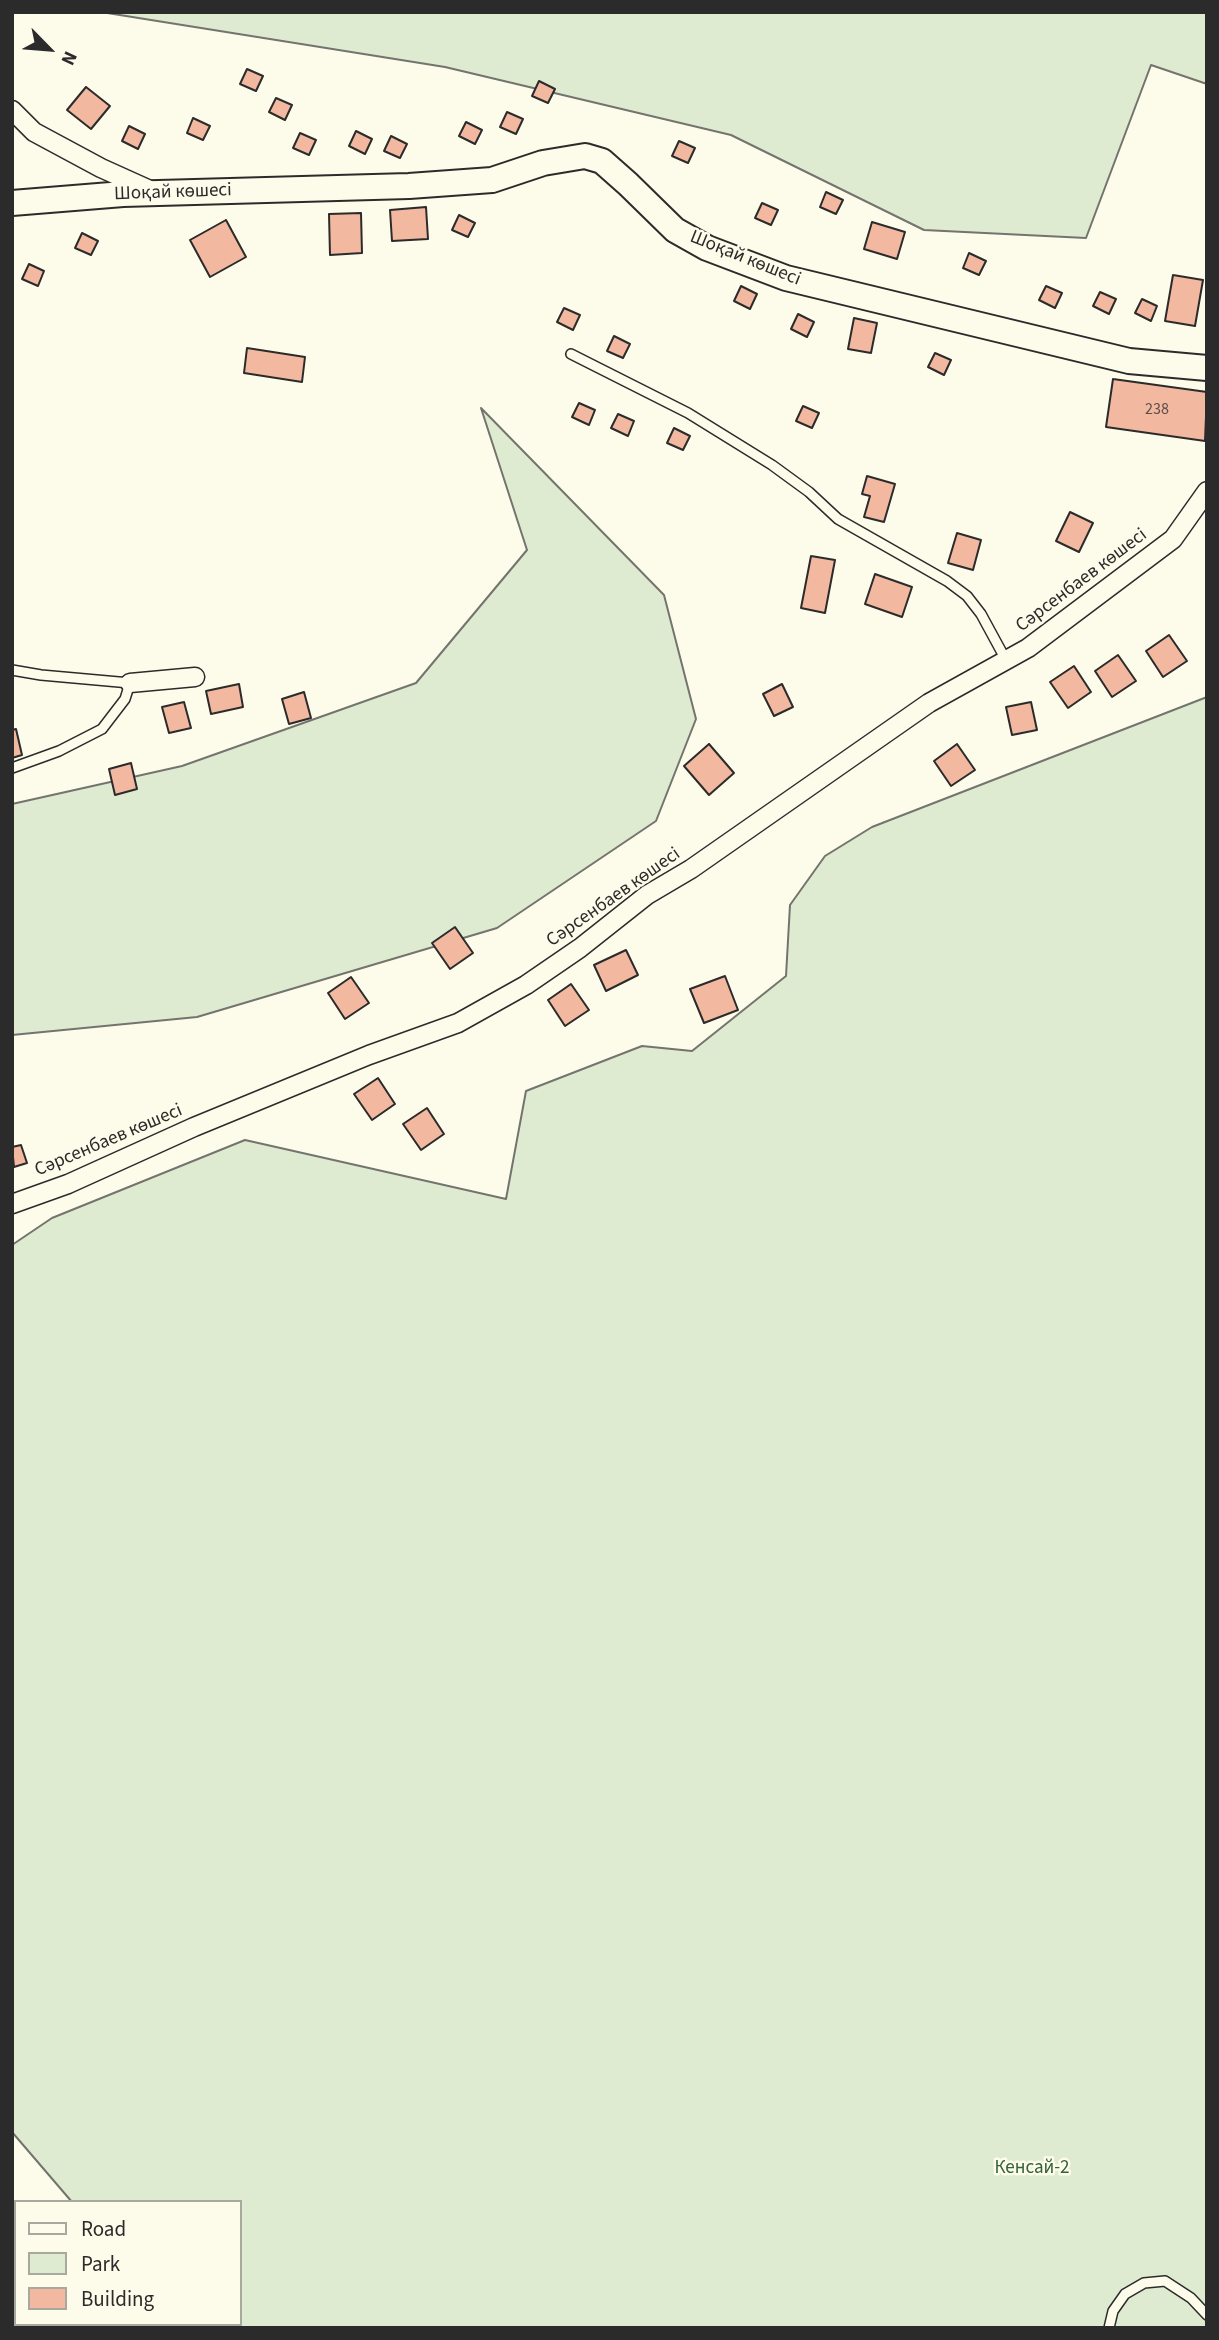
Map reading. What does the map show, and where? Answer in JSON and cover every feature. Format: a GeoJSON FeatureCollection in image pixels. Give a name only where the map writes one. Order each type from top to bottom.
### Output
{"type":"FeatureCollection","features":[{"type":"Feature","properties":{"kind":"street"},"geometry":{"type":"LineString","coordinates":[[12,110],[34,132],[101,168],[159,194]]}},
{"type":"Feature","properties":{"kind":"street","name":"Шоқай көшесі"},"geometry":{"type":"LineString","coordinates":[[12,203],[123,194],[409,186],[492,180],[543,163],[585,156],[601,161],[675,230],[707,248],[786,278],[1129,361],[1207,368]]}},
{"type":"Feature","properties":{"kind":"street","name":"Сәрсенбаев көшесі"},"geometry":{"type":"LineString","coordinates":[[12,1204],[68,1184],[194,1127],[469,1017],[526,985],[580,948],[647,895],[702,862],[929,703],[1028,648],[1173,539],[1207,491]]}},
{"type":"Feature","properties":{"kind":"street"},"geometry":{"type":"LineString","coordinates":[[130,683],[195,677]]}},
{"type":"Feature","properties":{"kind":"lane"},"geometry":{"type":"LineString","coordinates":[[571,354],[688,413],[772,465],[809,492],[838,519],[947,581],[967,596],[981,614],[1006,660]]}},
{"type":"Feature","properties":{"kind":"lane"},"geometry":{"type":"LineString","coordinates":[[12,670],[130,683],[125,699],[102,729],[59,751],[12,768]]}},
{"type":"Feature","properties":{"kind":"lane"},"geometry":{"type":"LineString","coordinates":[[1109,2328],[1113,2311],[1125,2294],[1143,2283],[1165,2281],[1191,2298],[1207,2315]]}},
{"type":"Feature","properties":{"kind":"green space"},"geometry":{"type":"Polygon","coordinates":[[[101,12],[1207,12],[1207,84],[1151,65],[1086,238],[924,230],[731,135],[445,67],[101,12]]]}},
{"type":"Feature","properties":{"kind":"green space"},"geometry":{"type":"Polygon","coordinates":[[[481,408],[664,595],[696,719],[656,821],[497,928],[197,1017],[12,1035],[12,804],[182,766],[416,683],[527,550],[481,408]]]}},
{"type":"Feature","properties":{"kind":"green space","name":"Кенсай-2"},"geometry":{"type":"Polygon","coordinates":[[[1207,697],[1207,2328],[105,2328],[242,2326],[242,2200],[70,2200],[12,2132],[12,1245],[52,1218],[245,1140],[506,1199],[526,1091],[642,1046],[692,1051],[786,976],[790,905],[825,856],[872,827],[1207,697]]]}},
{"type":"Feature","properties":{"kind":"building"},"geometry":{"type":"Polygon","coordinates":[[[247,69],[263,76],[256,91],[240,84],[247,69]]]}},
{"type":"Feature","properties":{"kind":"building"},"geometry":{"type":"Polygon","coordinates":[[[539,81],[555,89],[548,103],[532,96],[539,81]]]}},
{"type":"Feature","properties":{"kind":"building"},"geometry":{"type":"Polygon","coordinates":[[[86,87],[110,106],[91,129],[67,110],[86,87]]]}},
{"type":"Feature","properties":{"kind":"building"},"geometry":{"type":"Polygon","coordinates":[[[276,98],[292,105],[285,120],[269,112],[276,98]]]}},
{"type":"Feature","properties":{"kind":"building"},"geometry":{"type":"Polygon","coordinates":[[[507,112],[523,119],[516,134],[500,127],[507,112]]]}},
{"type":"Feature","properties":{"kind":"building"},"geometry":{"type":"Polygon","coordinates":[[[193,118],[210,126],[203,140],[187,133],[193,118]]]}},
{"type":"Feature","properties":{"kind":"building"},"geometry":{"type":"Polygon","coordinates":[[[466,122],[482,130],[475,144],[459,136],[466,122]]]}},
{"type":"Feature","properties":{"kind":"building"},"geometry":{"type":"Polygon","coordinates":[[[129,126],[145,134],[138,149],[122,141],[129,126]]]}},
{"type":"Feature","properties":{"kind":"building"},"geometry":{"type":"Polygon","coordinates":[[[356,131],[372,139],[365,154],[349,146],[356,131]]]}},
{"type":"Feature","properties":{"kind":"building"},"geometry":{"type":"Polygon","coordinates":[[[300,133],[316,140],[309,155],[293,148],[300,133]]]}},
{"type":"Feature","properties":{"kind":"building"},"geometry":{"type":"Polygon","coordinates":[[[391,136],[407,144],[400,158],[384,151],[391,136]]]}},
{"type":"Feature","properties":{"kind":"building"},"geometry":{"type":"Polygon","coordinates":[[[679,141],[695,148],[688,163],[672,156],[679,141]]]}},
{"type":"Feature","properties":{"kind":"building"},"geometry":{"type":"Polygon","coordinates":[[[826,192],[843,200],[836,214],[820,207],[826,192]]]}},
{"type":"Feature","properties":{"kind":"building"},"geometry":{"type":"Polygon","coordinates":[[[762,203],[778,210],[771,225],[755,218],[762,203]]]}},
{"type":"Feature","properties":{"kind":"building"},"geometry":{"type":"Polygon","coordinates":[[[426,207],[428,239],[392,241],[390,210],[426,207]]]}},
{"type":"Feature","properties":{"kind":"building"},"geometry":{"type":"Polygon","coordinates":[[[361,213],[362,253],[330,255],[329,214],[361,213]]]}},
{"type":"Feature","properties":{"kind":"building"},"geometry":{"type":"Polygon","coordinates":[[[459,215],[475,223],[468,237],[452,230],[459,215]]]}},
{"type":"Feature","properties":{"kind":"building"},"geometry":{"type":"Polygon","coordinates":[[[226,220],[246,257],[210,277],[190,240],[226,220]]]}},
{"type":"Feature","properties":{"kind":"building"},"geometry":{"type":"Polygon","coordinates":[[[872,222],[905,232],[897,259],[864,249],[872,222]]]}},
{"type":"Feature","properties":{"kind":"building"},"geometry":{"type":"Polygon","coordinates":[[[82,233],[98,241],[91,255],[75,248],[82,233]]]}},
{"type":"Feature","properties":{"kind":"building"},"geometry":{"type":"Polygon","coordinates":[[[969,253],[986,261],[979,275],[963,268],[969,253]]]}},
{"type":"Feature","properties":{"kind":"building"},"geometry":{"type":"Polygon","coordinates":[[[29,264],[44,271],[38,286],[22,279],[29,264]]]}},
{"type":"Feature","properties":{"kind":"building"},"geometry":{"type":"Polygon","coordinates":[[[1173,275],[1203,280],[1195,326],[1165,321],[1173,275]]]}},
{"type":"Feature","properties":{"kind":"building"},"geometry":{"type":"Polygon","coordinates":[[[741,286],[757,294],[750,309],[734,301],[741,286]]]}},
{"type":"Feature","properties":{"kind":"building"},"geometry":{"type":"Polygon","coordinates":[[[1046,286],[1062,293],[1055,308],[1039,300],[1046,286]]]}},
{"type":"Feature","properties":{"kind":"building"},"geometry":{"type":"Polygon","coordinates":[[[1100,292],[1116,299],[1109,314],[1093,306],[1100,292]]]}},
{"type":"Feature","properties":{"kind":"building"},"geometry":{"type":"Polygon","coordinates":[[[1142,299],[1157,306],[1151,321],[1135,313],[1142,299]]]}},
{"type":"Feature","properties":{"kind":"building"},"geometry":{"type":"Polygon","coordinates":[[[564,308],[580,315],[573,330],[557,322],[564,308]]]}},
{"type":"Feature","properties":{"kind":"building"},"geometry":{"type":"Polygon","coordinates":[[[798,314],[814,322],[807,337],[791,329],[798,314]]]}},
{"type":"Feature","properties":{"kind":"building"},"geometry":{"type":"Polygon","coordinates":[[[854,318],[877,323],[871,353],[848,349],[854,318]]]}},
{"type":"Feature","properties":{"kind":"building"},"geometry":{"type":"Polygon","coordinates":[[[614,336],[630,344],[623,358],[607,351],[614,336]]]}},
{"type":"Feature","properties":{"kind":"building"},"geometry":{"type":"Polygon","coordinates":[[[247,348],[305,357],[302,382],[244,373],[247,348]]]}},
{"type":"Feature","properties":{"kind":"building"},"geometry":{"type":"Polygon","coordinates":[[[935,353],[951,360],[944,375],[928,367],[935,353]]]}},
{"type":"Feature","properties":{"kind":"building"},"geometry":{"type":"Polygon","coordinates":[[[1113,379],[1207,392],[1205,441],[1106,427],[1113,379]]]}},
{"type":"Feature","properties":{"kind":"building"},"geometry":{"type":"Polygon","coordinates":[[[579,403],[595,410],[589,425],[572,417],[579,403]]]}},
{"type":"Feature","properties":{"kind":"building"},"geometry":{"type":"Polygon","coordinates":[[[803,406],[819,413],[812,428],[796,421],[803,406]]]}},
{"type":"Feature","properties":{"kind":"building"},"geometry":{"type":"Polygon","coordinates":[[[618,414],[634,421],[628,436],[611,428],[618,414]]]}},
{"type":"Feature","properties":{"kind":"building"},"geometry":{"type":"Polygon","coordinates":[[[674,428],[690,436],[683,450],[667,443],[674,428]]]}},
{"type":"Feature","properties":{"kind":"building"},"geometry":{"type":"Polygon","coordinates":[[[867,476],[895,484],[884,522],[864,517],[870,496],[862,494],[867,476]]]}},
{"type":"Feature","properties":{"kind":"building"},"geometry":{"type":"Polygon","coordinates":[[[1070,512],[1093,523],[1079,552],[1056,541],[1070,512]]]}},
{"type":"Feature","properties":{"kind":"building"},"geometry":{"type":"Polygon","coordinates":[[[957,533],[981,540],[973,570],[948,563],[957,533]]]}},
{"type":"Feature","properties":{"kind":"building"},"geometry":{"type":"Polygon","coordinates":[[[811,556],[835,560],[825,613],[801,608],[811,556]]]}},
{"type":"Feature","properties":{"kind":"building"},"geometry":{"type":"Polygon","coordinates":[[[875,574],[912,587],[902,617],[865,604],[875,574]]]}},
{"type":"Feature","properties":{"kind":"building"},"geometry":{"type":"Polygon","coordinates":[[[1169,635],[1187,661],[1163,677],[1146,651],[1169,635]]]}},
{"type":"Feature","properties":{"kind":"building"},"geometry":{"type":"Polygon","coordinates":[[[1118,655],[1136,681],[1112,697],[1095,671],[1118,655]]]}},
{"type":"Feature","properties":{"kind":"building"},"geometry":{"type":"Polygon","coordinates":[[[1074,666],[1091,692],[1068,708],[1050,682],[1074,666]]]}},
{"type":"Feature","properties":{"kind":"building"},"geometry":{"type":"Polygon","coordinates":[[[239,684],[243,707],[211,714],[206,691],[239,684]]]}},
{"type":"Feature","properties":{"kind":"building"},"geometry":{"type":"Polygon","coordinates":[[[782,684],[793,707],[774,716],[763,694],[782,684]]]}},
{"type":"Feature","properties":{"kind":"building"},"geometry":{"type":"Polygon","coordinates":[[[304,692],[311,718],[289,724],[282,699],[304,692]]]}},
{"type":"Feature","properties":{"kind":"building"},"geometry":{"type":"Polygon","coordinates":[[[184,702],[191,728],[169,733],[162,707],[184,702]]]}},
{"type":"Feature","properties":{"kind":"building"},"geometry":{"type":"Polygon","coordinates":[[[1031,702],[1037,730],[1012,735],[1006,707],[1031,702]]]}},
{"type":"Feature","properties":{"kind":"building"},"geometry":{"type":"Polygon","coordinates":[[[16,729],[22,755],[12,758],[12,730],[16,729]]]}},
{"type":"Feature","properties":{"kind":"building"},"geometry":{"type":"Polygon","coordinates":[[[709,744],[734,773],[709,795],[684,766],[709,744]]]}},
{"type":"Feature","properties":{"kind":"building"},"geometry":{"type":"Polygon","coordinates":[[[957,744],[975,770],[951,786],[934,761],[957,744]]]}},
{"type":"Feature","properties":{"kind":"building"},"geometry":{"type":"Polygon","coordinates":[[[131,763],[137,789],[115,795],[109,769],[131,763]]]}},
{"type":"Feature","properties":{"kind":"building"},"geometry":{"type":"Polygon","coordinates":[[[455,927],[473,953],[450,969],[432,943],[455,927]]]}},
{"type":"Feature","properties":{"kind":"building"},"geometry":{"type":"Polygon","coordinates":[[[626,950],[638,975],[606,991],[594,965],[626,950]]]}},
{"type":"Feature","properties":{"kind":"building"},"geometry":{"type":"Polygon","coordinates":[[[725,976],[738,1010],[704,1023],[690,989],[725,976]]]}},
{"type":"Feature","properties":{"kind":"building"},"geometry":{"type":"Polygon","coordinates":[[[351,977],[369,1003],[345,1019],[328,993],[351,977]]]}},
{"type":"Feature","properties":{"kind":"building"},"geometry":{"type":"Polygon","coordinates":[[[571,984],[589,1010],[565,1026],[548,1000],[571,984]]]}},
{"type":"Feature","properties":{"kind":"building"},"geometry":{"type":"Polygon","coordinates":[[[378,1078],[395,1104],[372,1120],[354,1094],[378,1078]]]}},
{"type":"Feature","properties":{"kind":"building"},"geometry":{"type":"Polygon","coordinates":[[[427,1108],[444,1134],[421,1150],[403,1124],[427,1108]]]}},
{"type":"Feature","properties":{"kind":"building"},"geometry":{"type":"Polygon","coordinates":[[[21,1145],[27,1163],[14,1167],[12,1147],[21,1145]]]}}]}
